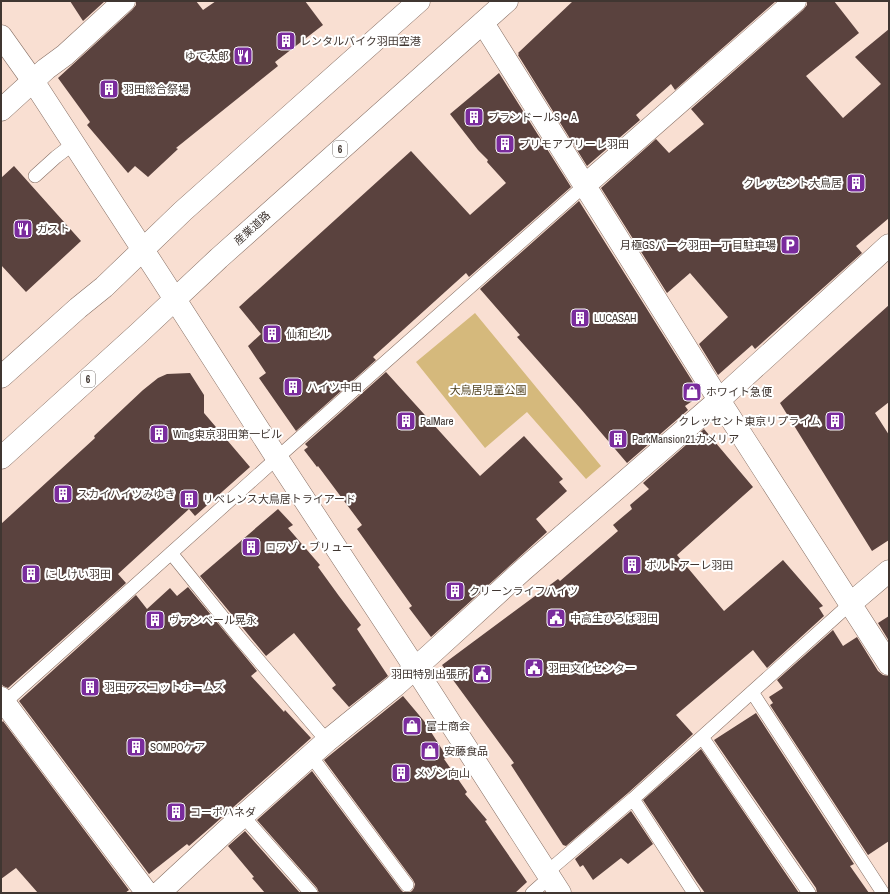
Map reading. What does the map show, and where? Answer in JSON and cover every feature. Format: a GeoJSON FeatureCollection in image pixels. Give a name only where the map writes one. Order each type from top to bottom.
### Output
{"type":"FeatureCollection","features":[{"type":"Feature","properties":{"kind":"street"},"geometry":{"type":"LineString","coordinates":[[1,110],[46,69],[65,55],[124,1]]}},
{"type":"Feature","properties":{"kind":"street"},"geometry":{"type":"LineString","coordinates":[[1,377],[78,308],[104,287],[195,201],[419,1]]}},
{"type":"Feature","properties":{"kind":"street","name":"産業道路"},"geometry":{"type":"LineString","coordinates":[[1,458],[230,247],[507,1]]}},
{"type":"Feature","properties":{"kind":"street"},"geometry":{"type":"LineString","coordinates":[[584,186],[794,1]]}},
{"type":"Feature","properties":{"kind":"street"},"geometry":{"type":"LineString","coordinates":[[483,23],[718,400],[889,664]]}},
{"type":"Feature","properties":{"kind":"street"},"geometry":{"type":"LineString","coordinates":[[1,36],[33,82],[175,299],[552,881]]}},
{"type":"Feature","properties":{"kind":"street"},"geometry":{"type":"LineString","coordinates":[[159,893],[327,741],[415,668],[523,570],[718,400],[889,245]]}},
{"type":"Feature","properties":{"kind":"street"},"geometry":{"type":"LineString","coordinates":[[850,604],[889,571]]}},
{"type":"Feature","properties":{"kind":"street"},"geometry":{"type":"LineString","coordinates":[[2,703],[147,893]]}},
{"type":"Feature","properties":{"kind":"lane"},"geometry":{"type":"LineString","coordinates":[[35,176],[73,144]]}},
{"type":"Feature","properties":{"kind":"lane"},"geometry":{"type":"LineString","coordinates":[[2,703],[584,186]]}},
{"type":"Feature","properties":{"kind":"lane"},"geometry":{"type":"LineString","coordinates":[[171,553],[238,636],[327,741]]}},
{"type":"Feature","properties":{"kind":"lane"},"geometry":{"type":"LineString","coordinates":[[532,893],[552,881],[633,799],[850,604]]}},
{"type":"Feature","properties":{"kind":"lane"},"geometry":{"type":"LineString","coordinates":[[752,692],[883,893]]}},
{"type":"Feature","properties":{"kind":"lane"},"geometry":{"type":"LineString","coordinates":[[702,737],[808,893]]}},
{"type":"Feature","properties":{"kind":"lane"},"geometry":{"type":"LineString","coordinates":[[311,756],[407,885]]}},
{"type":"Feature","properties":{"kind":"lane"},"geometry":{"type":"LineString","coordinates":[[633,799],[694,893]]}},
{"type":"Feature","properties":{"kind":"lane"},"geometry":{"type":"LineString","coordinates":[[243,816],[311,893]]}},
{"type":"Feature","properties":{"kind":"green space","name":"大鳥居児童公園"},"geometry":{"type":"Polygon","coordinates":[[[475,313],[601,466],[586,479],[527,412],[485,448],[416,362],[475,313]]]}},
{"type":"Feature","properties":{"kind":"building"},"geometry":{"type":"Polygon","coordinates":[[[70,1],[105,1],[83,21],[70,1]]]}},
{"type":"Feature","properties":{"kind":"building"},"geometry":{"type":"Polygon","coordinates":[[[136,1],[196,1],[203,10],[216,1],[305,1],[323,25],[275,62],[278,66],[176,148],[178,149],[148,177],[135,166],[128,173],[87,125],[90,122],[58,78],[132,10],[136,5],[136,1]]]}},
{"type":"Feature","properties":{"kind":"building"},"geometry":{"type":"Polygon","coordinates":[[[573,1],[776,1],[675,90],[671,84],[636,115],[640,120],[587,166],[518,55],[518,53],[573,1]]]}},
{"type":"Feature","properties":{"kind":"building"},"geometry":{"type":"Polygon","coordinates":[[[807,1],[834,1],[859,33],[806,76],[843,118],[881,84],[855,57],[889,29],[889,218],[856,246],[862,253],[755,349],[752,345],[718,375],[699,344],[728,317],[690,273],[667,293],[601,188],[656,139],[669,153],[704,124],[691,109],[803,10],[807,5],[807,1]]]}},
{"type":"Feature","properties":{"kind":"building"},"geometry":{"type":"Polygon","coordinates":[[[499,73],[571,187],[469,277],[466,273],[373,357],[376,360],[296,431],[259,378],[266,373],[248,346],[261,334],[239,307],[411,151],[470,215],[506,183],[487,162],[488,160],[478,150],[450,114],[499,73]]]}},
{"type":"Feature","properties":{"kind":"building"},"geometry":{"type":"Polygon","coordinates":[[[14,166],[81,241],[26,292],[1,265],[1,178],[14,166]]]}},
{"type":"Feature","properties":{"kind":"building"},"geometry":{"type":"Polygon","coordinates":[[[579,201],[701,395],[685,406],[688,410],[627,463],[517,337],[520,335],[480,289],[579,201]]]}},
{"type":"Feature","properties":{"kind":"building","name":"クレッセント東京リプライム"},"geometry":{"type":"Polygon","coordinates":[[[889,305],[889,402],[875,413],[889,435],[889,540],[872,551],[780,403],[889,305]]]}},
{"type":"Feature","properties":{"kind":"building"},"geometry":{"type":"Polygon","coordinates":[[[386,372],[480,476],[524,436],[563,479],[559,482],[567,491],[536,519],[547,532],[431,637],[409,608],[412,606],[357,529],[362,525],[318,466],[317,467],[304,450],[308,447],[305,444],[386,372]]]}},
{"type":"Feature","properties":{"kind":"building"},"geometry":{"type":"Polygon","coordinates":[[[190,373],[204,395],[204,413],[250,467],[195,516],[189,509],[118,574],[126,583],[8,688],[3,686],[1,683],[1,524],[95,438],[94,436],[143,390],[158,378],[167,374],[190,373]]]}},
{"type":"Feature","properties":{"kind":"building"},"geometry":{"type":"Polygon","coordinates":[[[704,429],[753,487],[677,555],[724,611],[783,560],[823,606],[819,608],[824,616],[767,668],[753,650],[676,715],[693,734],[628,793],[566,846],[563,845],[511,765],[514,763],[442,665],[558,579],[560,581],[618,531],[613,525],[632,509],[630,505],[649,489],[643,483],[704,429]]]}},
{"type":"Feature","properties":{"kind":"building"},"geometry":{"type":"Polygon","coordinates":[[[278,509],[293,525],[288,528],[320,565],[318,567],[361,625],[357,629],[388,676],[349,707],[332,688],[336,685],[294,633],[266,656],[200,576],[278,509]]]}},
{"type":"Feature","properties":{"kind":"building"},"geometry":{"type":"Polygon","coordinates":[[[188,587],[257,671],[251,676],[284,712],[285,710],[311,738],[189,846],[187,844],[149,874],[19,701],[136,595],[147,609],[170,588],[177,596],[188,587]]]}},
{"type":"Feature","properties":{"kind":"building"},"geometry":{"type":"Polygon","coordinates":[[[889,616],[889,641],[878,623],[889,616]]]}},
{"type":"Feature","properties":{"kind":"building"},"geometry":{"type":"Polygon","coordinates":[[[833,630],[843,646],[857,637],[878,671],[883,675],[889,676],[889,841],[868,855],[770,705],[773,703],[769,697],[783,688],[777,680],[833,630]]]}},
{"type":"Feature","properties":{"kind":"building"},"geometry":{"type":"Polygon","coordinates":[[[403,696],[424,721],[447,757],[444,759],[467,792],[465,794],[487,820],[485,821],[527,882],[515,893],[408,893],[414,888],[415,884],[413,880],[324,760],[403,696]]]}},
{"type":"Feature","properties":{"kind":"building"},"geometry":{"type":"Polygon","coordinates":[[[756,713],[854,864],[850,866],[869,893],[817,893],[816,888],[714,740],[756,713]]]}},
{"type":"Feature","properties":{"kind":"building"},"geometry":{"type":"Polygon","coordinates":[[[3,721],[129,890],[125,893],[38,893],[16,868],[1,879],[1,723],[3,721]]]}},
{"type":"Feature","properties":{"kind":"building"},"geometry":{"type":"Polygon","coordinates":[[[701,749],[799,893],[705,893],[697,882],[643,800],[701,749]]]}},
{"type":"Feature","properties":{"kind":"building"},"geometry":{"type":"Polygon","coordinates":[[[312,771],[401,890],[408,893],[319,893],[317,888],[257,820],[312,771]]]}},
{"type":"Feature","properties":{"kind":"building"},"geometry":{"type":"Polygon","coordinates":[[[631,811],[653,844],[628,864],[621,858],[593,880],[583,865],[580,867],[575,859],[631,811]]]}},
{"type":"Feature","properties":{"kind":"building"},"geometry":{"type":"Polygon","coordinates":[[[245,831],[300,893],[265,893],[252,878],[254,877],[228,846],[245,831]]]}},
{"type":"Feature","properties":{"kind":"place","name":"レンタルバイク羽田空港"},"geometry":{"type":"Point","coordinates":[286,41]}},
{"type":"Feature","properties":{"kind":"place","name":"ゆで太郎"},"geometry":{"type":"Point","coordinates":[243,56]}},
{"type":"Feature","properties":{"kind":"place","name":"羽田総合祭場"},"geometry":{"type":"Point","coordinates":[109,89]}},
{"type":"Feature","properties":{"kind":"place","name":"プランドールS・A"},"geometry":{"type":"Point","coordinates":[474,117]}},
{"type":"Feature","properties":{"kind":"place","name":"プリモアプリーレ羽田"},"geometry":{"type":"Point","coordinates":[505,144]}},
{"type":"Feature","properties":{"kind":"place","name":"クレッセント大鳥居"},"geometry":{"type":"Point","coordinates":[856,183]}},
{"type":"Feature","properties":{"kind":"place","name":"ガスト"},"geometry":{"type":"Point","coordinates":[23,229]}},
{"type":"Feature","properties":{"kind":"place","name":"月極GSパーク羽田一丁目駐車場"},"geometry":{"type":"Point","coordinates":[790,245]}},
{"type":"Feature","properties":{"kind":"place","name":"LUCASAH"},"geometry":{"type":"Point","coordinates":[580,318]}},
{"type":"Feature","properties":{"kind":"place","name":"仙和ビル"},"geometry":{"type":"Point","coordinates":[272,334]}},
{"type":"Feature","properties":{"kind":"place","name":"ハイツ中田"},"geometry":{"type":"Point","coordinates":[293,387]}},
{"type":"Feature","properties":{"kind":"place","name":"ホワイト急便"},"geometry":{"type":"Point","coordinates":[692,392]}},
{"type":"Feature","properties":{"kind":"place","name":"PalMare"},"geometry":{"type":"Point","coordinates":[406,421]}},
{"type":"Feature","properties":{"kind":"place","name":"クレッセント東京リプライム"},"geometry":{"type":"Point","coordinates":[835,421]}},
{"type":"Feature","properties":{"kind":"place","name":"Wing東京羽田第一ビル"},"geometry":{"type":"Point","coordinates":[159,434]}},
{"type":"Feature","properties":{"kind":"place","name":"ParkMansion21カメリア"},"geometry":{"type":"Point","coordinates":[618,439]}},
{"type":"Feature","properties":{"kind":"place","name":"スカイハイツみゆき"},"geometry":{"type":"Point","coordinates":[63,494]}},
{"type":"Feature","properties":{"kind":"place","name":"リベレンス大鳥居トライアード"},"geometry":{"type":"Point","coordinates":[189,499]}},
{"type":"Feature","properties":{"kind":"place","name":"ロワゾ・ブリュー"},"geometry":{"type":"Point","coordinates":[251,547]}},
{"type":"Feature","properties":{"kind":"place","name":"ポルトアーレ羽田"},"geometry":{"type":"Point","coordinates":[632,565]}},
{"type":"Feature","properties":{"kind":"place","name":"にしけい羽田"},"geometry":{"type":"Point","coordinates":[31,574]}},
{"type":"Feature","properties":{"kind":"place","name":"クリーンライフハイツ"},"geometry":{"type":"Point","coordinates":[455,591]}},
{"type":"Feature","properties":{"kind":"place","name":"中高生ひろば羽田"},"geometry":{"type":"Point","coordinates":[556,618]}},
{"type":"Feature","properties":{"kind":"place","name":"ヴァンベール晃永"},"geometry":{"type":"Point","coordinates":[155,620]}},
{"type":"Feature","properties":{"kind":"place","name":"羽田文化センター"},"geometry":{"type":"Point","coordinates":[534,668]}},
{"type":"Feature","properties":{"kind":"place","name":"羽田特別出張所"},"geometry":{"type":"Point","coordinates":[482,674]}},
{"type":"Feature","properties":{"kind":"place","name":"羽田アスコットホームズ"},"geometry":{"type":"Point","coordinates":[90,687]}},
{"type":"Feature","properties":{"kind":"place","name":"富士商会"},"geometry":{"type":"Point","coordinates":[412,726]}},
{"type":"Feature","properties":{"kind":"place","name":"SOMPOケア"},"geometry":{"type":"Point","coordinates":[136,747]}},
{"type":"Feature","properties":{"kind":"place","name":"安藤食品"},"geometry":{"type":"Point","coordinates":[430,751]}},
{"type":"Feature","properties":{"kind":"place","name":"メゾン向山"},"geometry":{"type":"Point","coordinates":[401,773]}},
{"type":"Feature","properties":{"kind":"place","name":"コーポハネダ"},"geometry":{"type":"Point","coordinates":[176,812]}}]}
